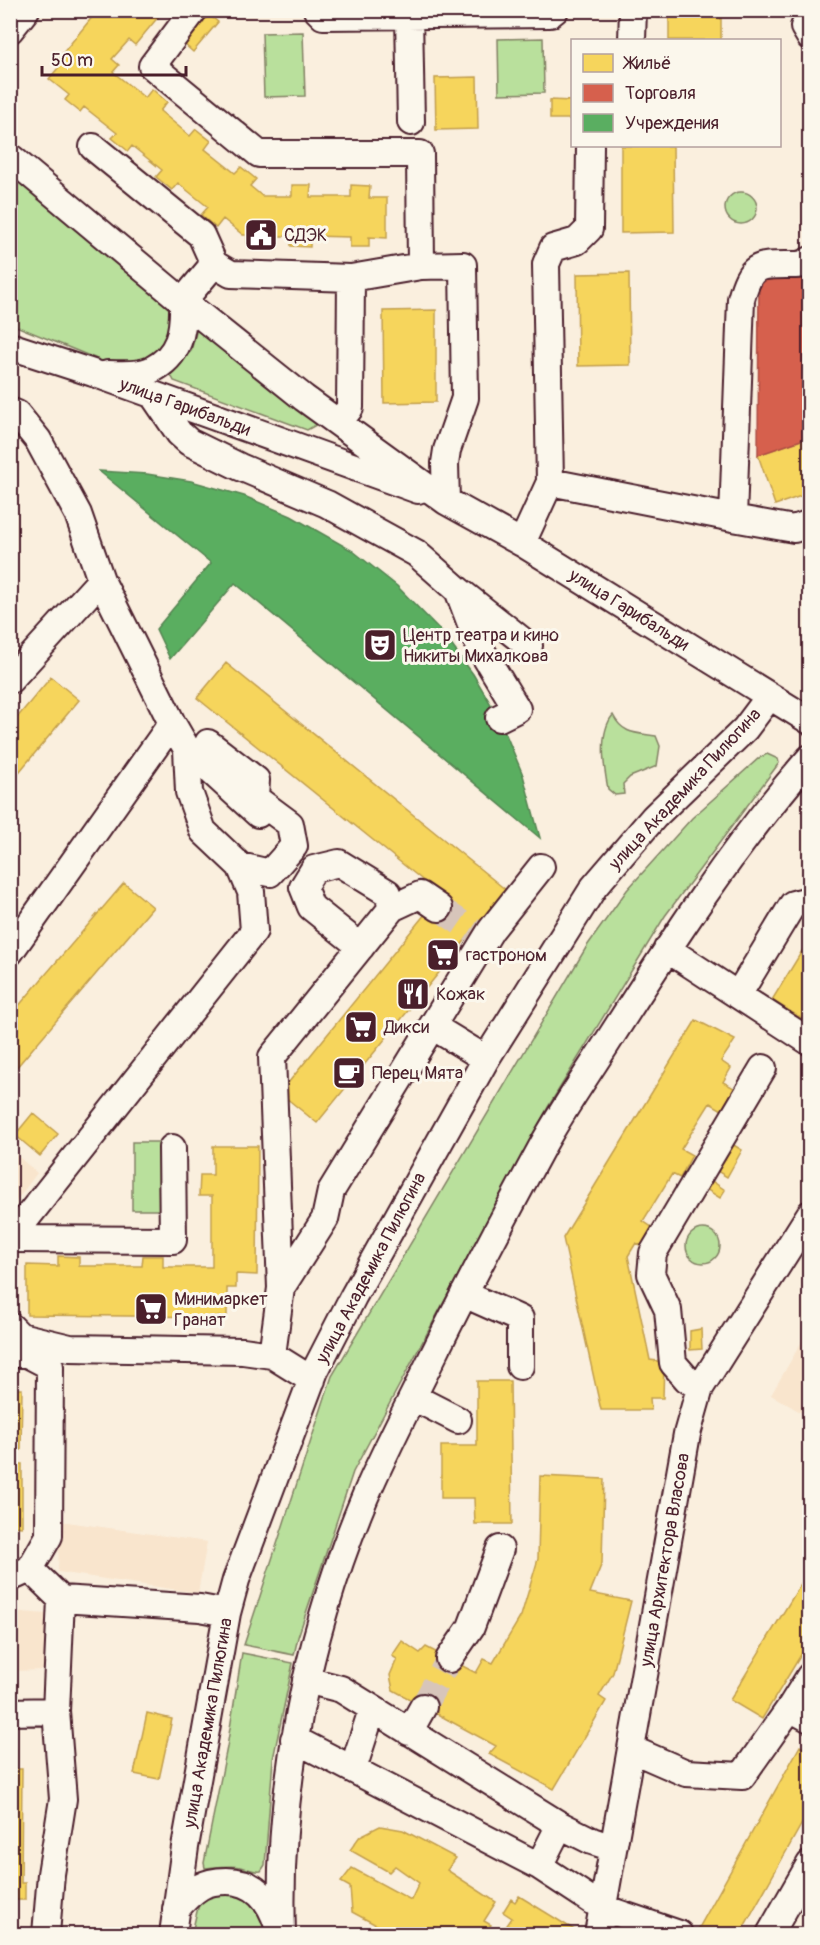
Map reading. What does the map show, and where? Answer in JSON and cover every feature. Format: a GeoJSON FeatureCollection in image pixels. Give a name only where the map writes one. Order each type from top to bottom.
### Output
{"type":"FeatureCollection","features":[{"type":"Feature","properties":{"kind":"street"},"geometry":{"type":"LineString","coordinates":[[10,30],[26,10]]}},
{"type":"Feature","properties":{"kind":"street"},"geometry":{"type":"LineString","coordinates":[[194,10],[152,66],[259,154],[420,154],[421,266]]}},
{"type":"Feature","properties":{"kind":"street"},"geometry":{"type":"LineString","coordinates":[[317,10],[323,16],[550,14],[555,10]]}},
{"type":"Feature","properties":{"kind":"street"},"geometry":{"type":"LineString","coordinates":[[632,39],[633,10]]}},
{"type":"Feature","properties":{"kind":"street"},"geometry":{"type":"LineString","coordinates":[[410,15],[411,122]]}},
{"type":"Feature","properties":{"kind":"street"},"geometry":{"type":"LineString","coordinates":[[93,147],[201,235],[214,264],[231,273],[351,278],[421,266],[463,265],[465,398],[447,450],[446,501]]}},
{"type":"Feature","properties":{"kind":"street"},"geometry":{"type":"LineString","coordinates":[[522,543],[550,482],[546,264],[553,248],[577,241],[589,229],[590,147]]}},
{"type":"Feature","properties":{"kind":"street","name":"улица Гарибальди"},"geometry":{"type":"LineString","coordinates":[[10,157],[304,398],[446,501],[522,543],[810,722]]}},
{"type":"Feature","properties":{"kind":"street"},"geometry":{"type":"LineString","coordinates":[[733,518],[741,299],[745,282],[753,270],[764,265],[804,265],[810,260]]}},
{"type":"Feature","properties":{"kind":"street"},"geometry":{"type":"LineString","coordinates":[[183,301],[214,264]]}},
{"type":"Feature","properties":{"kind":"street"},"geometry":{"type":"LineString","coordinates":[[339,422],[350,408],[351,278]]}},
{"type":"Feature","properties":{"kind":"street","name":"улица Гарибальди"},"geometry":{"type":"LineString","coordinates":[[93,373],[132,374],[150,370],[169,356],[180,340],[184,320],[183,301]]}},
{"type":"Feature","properties":{"kind":"street","name":"улица Гарибальди"},"geometry":{"type":"LineString","coordinates":[[10,346],[93,373],[446,501]]}},
{"type":"Feature","properties":{"kind":"street"},"geometry":{"type":"LineString","coordinates":[[153,395],[179,433],[189,442],[327,504],[416,553],[458,590],[529,646]]}},
{"type":"Feature","properties":{"kind":"street"},"geometry":{"type":"LineString","coordinates":[[10,411],[16,414],[38,440],[73,505],[101,580],[172,723],[198,746],[258,814]]}},
{"type":"Feature","properties":{"kind":"street"},"geometry":{"type":"LineString","coordinates":[[550,482],[794,530],[810,523]]}},
{"type":"Feature","properties":{"kind":"street"},"geometry":{"type":"LineString","coordinates":[[10,680],[101,580]]}},
{"type":"Feature","properties":{"kind":"street"},"geometry":{"type":"LineString","coordinates":[[458,590],[480,648],[517,709],[499,718]]}},
{"type":"Feature","properties":{"kind":"street","name":"улица Академика Пилюгина"},"geometry":{"type":"LineString","coordinates":[[173,1935],[185,1847],[227,1613],[236,1580],[312,1380],[353,1297],[486,1059],[594,886],[654,817],[746,729],[769,697]]}},
{"type":"Feature","properties":{"kind":"street"},"geometry":{"type":"LineString","coordinates":[[10,952],[172,723]]}},
{"type":"Feature","properties":{"kind":"street"},"geometry":{"type":"LineString","coordinates":[[10,1239],[254,931],[251,892],[240,866],[203,831],[189,792],[198,746]]}},
{"type":"Feature","properties":{"kind":"street"},"geometry":{"type":"LineString","coordinates":[[198,746],[256,780],[255,798],[290,824],[294,846],[270,873],[240,866]]}},
{"type":"Feature","properties":{"kind":"street"},"geometry":{"type":"LineString","coordinates":[[281,1935],[280,1881],[294,1740],[306,1680],[339,1566],[361,1506],[464,1294],[545,1141],[667,949],[746,836],[810,758]]}},
{"type":"Feature","properties":{"kind":"street"},"geometry":{"type":"LineString","coordinates":[[361,947],[311,907],[303,886],[314,869],[339,862],[388,893],[392,908]]}},
{"type":"Feature","properties":{"kind":"street"},"geometry":{"type":"LineString","coordinates":[[280,1288],[325,1219],[331,1191],[432,1026],[479,935],[541,867]]}},
{"type":"Feature","properties":{"kind":"street"},"geometry":{"type":"LineString","coordinates":[[272,1355],[280,1288],[262,1065],[392,908],[420,895],[439,908]]}},
{"type":"Feature","properties":{"kind":"street"},"geometry":{"type":"LineString","coordinates":[[738,995],[792,904],[805,901],[810,904]]}},
{"type":"Feature","properties":{"kind":"street"},"geometry":{"type":"LineString","coordinates":[[667,949],[810,1042]]}},
{"type":"Feature","properties":{"kind":"street"},"geometry":{"type":"LineString","coordinates":[[432,1026],[486,1059]]}},
{"type":"Feature","properties":{"kind":"street"},"geometry":{"type":"LineString","coordinates":[[700,1388],[687,1379],[673,1363],[668,1310],[651,1274],[652,1253],[763,1068]]}},
{"type":"Feature","properties":{"kind":"street"},"geometry":{"type":"LineString","coordinates":[[10,1239],[172,1240],[172,1148]]}},
{"type":"Feature","properties":{"kind":"street","name":"улица Архитектора Власова"},"geometry":{"type":"LineString","coordinates":[[598,1935],[687,1434],[700,1388],[810,1214]]}},
{"type":"Feature","properties":{"kind":"street"},"geometry":{"type":"LineString","coordinates":[[464,1294],[520,1319],[520,1366]]}},
{"type":"Feature","properties":{"kind":"street"},"geometry":{"type":"LineString","coordinates":[[10,1326],[20,1336],[70,1348],[243,1351],[272,1355],[312,1380]]}},
{"type":"Feature","properties":{"kind":"street"},"geometry":{"type":"LineString","coordinates":[[10,1354],[27,1354],[50,1366],[49,1536],[20,1573],[61,1599],[201,1608],[227,1613]]}},
{"type":"Feature","properties":{"kind":"street"},"geometry":{"type":"LineString","coordinates":[[413,1397],[458,1420]]}},
{"type":"Feature","properties":{"kind":"street"},"geometry":{"type":"LineString","coordinates":[[449,1659],[471,1628],[500,1549]]}},
{"type":"Feature","properties":{"kind":"street"},"geometry":{"type":"LineString","coordinates":[[46,1935],[51,1874],[63,1798],[56,1711],[61,1599]]}},
{"type":"Feature","properties":{"kind":"street"},"geometry":{"type":"LineString","coordinates":[[631,1749],[686,1773],[742,1776],[800,1714],[810,1676]]}},
{"type":"Feature","properties":{"kind":"street"},"geometry":{"type":"LineString","coordinates":[[306,1680],[341,1689],[560,1825],[592,1841],[613,1848]]}},
{"type":"Feature","properties":{"kind":"street"},"geometry":{"type":"LineString","coordinates":[[409,1732],[423,1707]]}},
{"type":"Feature","properties":{"kind":"street"},"geometry":{"type":"LineString","coordinates":[[353,1769],[372,1710]]}},
{"type":"Feature","properties":{"kind":"street"},"geometry":{"type":"LineString","coordinates":[[10,1712],[56,1711]]}},
{"type":"Feature","properties":{"kind":"street"},"geometry":{"type":"LineString","coordinates":[[294,1740],[539,1866],[603,1908],[679,1935]]}},
{"type":"Feature","properties":{"kind":"street"},"geometry":{"type":"LineString","coordinates":[[539,1866],[560,1825]]}},
{"type":"Feature","properties":{"kind":"street"},"geometry":{"type":"LineString","coordinates":[[770,1935],[810,1864]]}},
{"type":"Feature","properties":{"kind":"street"},"geometry":{"type":"LineString","coordinates":[[176,1909],[189,1894],[202,1885],[217,1881],[239,1881],[253,1887],[264,1896],[274,1913],[281,1935]]}},
{"type":"Feature","properties":{"kind":"shaded area"},"geometry":{"type":"Polygon","coordinates":[[[11,1150],[37,1173],[11,1208],[11,1150]]]}},
{"type":"Feature","properties":{"kind":"shaded area"},"geometry":{"type":"Polygon","coordinates":[[[809,1329],[809,1417],[771,1395],[809,1329]]]}},
{"type":"Feature","properties":{"kind":"shaded area"},"geometry":{"type":"Polygon","coordinates":[[[60,1521],[207,1542],[198,1593],[58,1572],[60,1521]]]}},
{"type":"Feature","properties":{"kind":"shaded area"},"geometry":{"type":"Polygon","coordinates":[[[10,1611],[47,1614],[46,1670],[11,1671],[10,1611]]]}},
{"type":"Feature","properties":{"kind":"green space"},"geometry":{"type":"Polygon","coordinates":[[[303,32],[305,96],[264,97],[262,33],[303,32]]]}},
{"type":"Feature","properties":{"kind":"green space"},"geometry":{"type":"Polygon","coordinates":[[[543,38],[544,93],[499,94],[498,39],[543,38]]]}},
{"type":"Feature","properties":{"kind":"green space"},"geometry":{"type":"Polygon","coordinates":[[[10,171],[171,298],[173,334],[148,362],[107,363],[11,324],[10,171]]]}},
{"type":"Feature","properties":{"kind":"green space"},"geometry":{"type":"Polygon","coordinates":[[[741,192],[752,197],[757,208],[752,219],[741,224],[730,219],[725,208],[730,197],[741,192]]]}},
{"type":"Feature","properties":{"kind":"green space"},"geometry":{"type":"Polygon","coordinates":[[[198,325],[322,415],[316,425],[307,430],[174,381],[171,375],[176,366],[191,351],[198,325]]]}},
{"type":"Feature","properties":{"kind":"green space"},"geometry":{"type":"Polygon","coordinates":[[[613,715],[626,730],[656,736],[660,746],[657,766],[630,777],[623,784],[624,794],[615,795],[608,789],[603,751],[605,731],[613,715]]]}},
{"type":"Feature","properties":{"kind":"green space"},"geometry":{"type":"Polygon","coordinates":[[[767,754],[778,759],[779,763],[665,916],[548,1107],[353,1472],[294,1655],[244,1645],[332,1376],[587,946],[627,890],[692,818],[759,758],[767,754]]]}},
{"type":"Feature","properties":{"kind":"green space"},"geometry":{"type":"Polygon","coordinates":[[[132,1142],[163,1142],[163,1210],[132,1210],[132,1142]]]}},
{"type":"Feature","properties":{"kind":"green space"},"geometry":{"type":"Polygon","coordinates":[[[703,1229],[715,1234],[720,1246],[715,1258],[703,1263],[691,1258],[686,1246],[691,1234],[703,1229]]]}},
{"type":"Feature","properties":{"kind":"green space"},"geometry":{"type":"Polygon","coordinates":[[[242,1653],[293,1663],[273,1759],[265,1865],[261,1871],[232,1866],[205,1868],[204,1863],[227,1747],[242,1653]]]}},
{"type":"Feature","properties":{"kind":"green space"},"geometry":{"type":"Polygon","coordinates":[[[243,1891],[264,1916],[265,1934],[192,1934],[200,1902],[204,1897],[218,1893],[243,1891]]]}},
{"type":"Feature","properties":{"kind":"building: Жильё"},"geometry":{"type":"Polygon","coordinates":[[[98,10],[164,10],[135,45],[129,40],[112,59],[119,65],[113,72],[145,98],[152,89],[167,102],[160,111],[190,136],[196,129],[211,141],[205,149],[235,173],[241,167],[256,179],[250,186],[262,196],[292,196],[292,185],[311,185],[310,197],[351,197],[351,185],[370,186],[369,198],[387,198],[387,238],[369,237],[369,247],[350,247],[350,237],[310,236],[310,247],[291,246],[291,236],[270,236],[270,244],[247,243],[247,235],[243,235],[223,219],[216,228],[201,215],[208,207],[178,183],[172,190],[156,177],[162,170],[132,146],[128,151],[112,138],[117,133],[84,107],[80,112],[65,100],[69,95],[49,79],[63,62],[58,59],[98,10]]]}},
{"type":"Feature","properties":{"kind":"building: Жильё"},"geometry":{"type":"Polygon","coordinates":[[[669,10],[721,10],[721,39],[669,39],[669,10]]]}},
{"type":"Feature","properties":{"kind":"building: Жильё"},"geometry":{"type":"Polygon","coordinates":[[[208,14],[218,22],[193,52],[183,43],[208,14]]]}},
{"type":"Feature","properties":{"kind":"building: Жильё"},"geometry":{"type":"Polygon","coordinates":[[[477,77],[478,129],[436,130],[435,78],[477,77]]]}},
{"type":"Feature","properties":{"kind":"building: Жильё"},"geometry":{"type":"Polygon","coordinates":[[[550,100],[571,101],[571,119],[550,119],[550,100]]]}},
{"type":"Feature","properties":{"kind":"building: Жильё"},"geometry":{"type":"Polygon","coordinates":[[[621,147],[673,147],[674,232],[621,233],[621,147]]]}},
{"type":"Feature","properties":{"kind":"building: Жильё"},"geometry":{"type":"Polygon","coordinates":[[[629,273],[630,365],[578,366],[577,274],[629,273]]]}},
{"type":"Feature","properties":{"kind":"building: Жильё"},"geometry":{"type":"Polygon","coordinates":[[[436,310],[436,402],[384,403],[383,311],[436,310]]]}},
{"type":"Feature","properties":{"kind":"building: Жильё"},"geometry":{"type":"Polygon","coordinates":[[[810,437],[810,493],[775,505],[758,455],[810,437]]]}},
{"type":"Feature","properties":{"kind":"building: Жильё"},"geometry":{"type":"Polygon","coordinates":[[[226,663],[506,890],[317,1123],[280,1093],[425,914],[430,918],[446,899],[197,698],[226,663]]]}},
{"type":"Feature","properties":{"kind":"building: Жильё"},"geometry":{"type":"Polygon","coordinates":[[[51,677],[79,700],[10,783],[10,726],[51,677]]]}},
{"type":"Feature","properties":{"kind":"building: Жильё"},"geometry":{"type":"Polygon","coordinates":[[[124,883],[153,907],[16,1068],[10,1064],[10,1016],[124,883]]]}},
{"type":"Feature","properties":{"kind":"building: Жильё"},"geometry":{"type":"Polygon","coordinates":[[[810,938],[810,1018],[807,1022],[772,1000],[810,938]]]}},
{"type":"Feature","properties":{"kind":"building: Жильё"},"geometry":{"type":"Polygon","coordinates":[[[696,1020],[735,1040],[721,1061],[731,1068],[723,1082],[734,1088],[722,1110],[710,1103],[681,1149],[692,1155],[680,1178],[672,1174],[643,1221],[656,1230],[646,1248],[636,1243],[628,1256],[650,1360],[664,1362],[663,1398],[650,1398],[651,1410],[601,1410],[563,1238],[696,1020]]]}},
{"type":"Feature","properties":{"kind":"building: Жильё"},"geometry":{"type":"Polygon","coordinates":[[[33,1113],[58,1134],[40,1156],[15,1135],[33,1113]]]}},
{"type":"Feature","properties":{"kind":"building: Жильё"},"geometry":{"type":"Polygon","coordinates":[[[727,1141],[742,1150],[727,1177],[712,1168],[727,1141]]]}},
{"type":"Feature","properties":{"kind":"building: Жильё"},"geometry":{"type":"Polygon","coordinates":[[[213,1146],[258,1146],[257,1275],[236,1274],[236,1288],[227,1288],[227,1317],[27,1315],[27,1265],[58,1266],[58,1256],[79,1257],[79,1266],[142,1266],[143,1256],[163,1256],[163,1267],[212,1267],[212,1196],[199,1196],[200,1175],[213,1175],[213,1146]]]}},
{"type":"Feature","properties":{"kind":"building: Жильё"},"geometry":{"type":"Polygon","coordinates":[[[706,1177],[725,1190],[720,1198],[701,1186],[706,1177]]]}},
{"type":"Feature","properties":{"kind":"building: Жильё"},"geometry":{"type":"Polygon","coordinates":[[[701,1329],[702,1349],[690,1350],[690,1331],[701,1329]]]}},
{"type":"Feature","properties":{"kind":"building: Жильё"},"geometry":{"type":"Polygon","coordinates":[[[477,1381],[510,1381],[512,1524],[475,1524],[474,1498],[441,1498],[441,1446],[477,1446],[477,1381]]]}},
{"type":"Feature","properties":{"kind":"building: Жильё"},"geometry":{"type":"Polygon","coordinates":[[[10,1384],[16,1384],[16,1389],[22,1389],[21,1450],[15,1450],[15,1464],[22,1464],[22,1527],[10,1526],[10,1384]]]}},
{"type":"Feature","properties":{"kind":"building: Жильё"},"geometry":{"type":"Polygon","coordinates":[[[540,1476],[604,1479],[602,1563],[590,1593],[631,1601],[613,1673],[599,1696],[606,1701],[554,1789],[489,1754],[496,1746],[393,1690],[390,1675],[397,1659],[392,1656],[402,1641],[420,1653],[426,1647],[476,1673],[484,1659],[493,1663],[521,1616],[538,1559],[540,1476]]]}},
{"type":"Feature","properties":{"kind":"building: Жильё"},"geometry":{"type":"Polygon","coordinates":[[[810,1569],[810,1640],[762,1719],[730,1700],[810,1569]]]}},
{"type":"Feature","properties":{"kind":"building: Жильё"},"geometry":{"type":"Polygon","coordinates":[[[147,1713],[172,1719],[159,1779],[134,1774],[147,1713]]]}},
{"type":"Feature","properties":{"kind":"building: Жильё"},"geometry":{"type":"Polygon","coordinates":[[[800,1746],[810,1752],[810,1809],[740,1934],[712,1934],[699,1928],[800,1746]]]}},
{"type":"Feature","properties":{"kind":"building: Жильё"},"geometry":{"type":"Polygon","coordinates":[[[10,1749],[16,1749],[16,1769],[22,1769],[21,1883],[25,1883],[25,1900],[10,1900],[10,1749]]]}},
{"type":"Feature","properties":{"kind":"building: Жильё"},"geometry":{"type":"Polygon","coordinates":[[[380,1826],[403,1830],[456,1858],[447,1870],[496,1902],[484,1921],[491,1925],[484,1934],[393,1934],[352,1912],[350,1887],[341,1882],[352,1868],[411,1900],[419,1883],[395,1866],[389,1872],[350,1850],[360,1836],[380,1826]]]}},
{"type":"Feature","properties":{"kind":"building: Жильё"},"geometry":{"type":"Polygon","coordinates":[[[519,1896],[581,1934],[501,1934],[512,1918],[503,1912],[511,1899],[515,1902],[519,1896]]]}},
{"type":"Feature","properties":{"kind":"building: Торговля"},"geometry":{"type":"Polygon","coordinates":[[[767,276],[810,276],[810,437],[758,455],[759,283],[767,276]]]}},
{"type":"Feature","properties":{"kind":"building: Учреждения","name":"Центр театра и кино Никиты Михалкова"},"geometry":{"type":"Polygon","coordinates":[[[99,471],[147,474],[191,481],[244,496],[291,516],[353,551],[397,586],[441,631],[473,674],[499,718],[523,775],[540,838],[235,583],[170,659],[156,629],[211,563],[99,471]]]}},
{"type":"Feature","properties":{"kind":"tunnel"},"geometry":{"type":"LineString","coordinates":[[439,908],[473,931]]}},
{"type":"Feature","properties":{"kind":"tunnel"},"geometry":{"type":"LineString","coordinates":[[423,1707],[449,1659]]}},
{"type":"Feature","properties":{"kind":"place","name":"СДЭК"},"geometry":{"type":"Point","coordinates":[261,235]}},
{"type":"Feature","properties":{"kind":"place","name":"Центр театра и кино Никиты Михалкова"},"geometry":{"type":"Point","coordinates":[380,645]}},
{"type":"Feature","properties":{"kind":"place","name":"гастроном"},"geometry":{"type":"Point","coordinates":[443,955]}},
{"type":"Feature","properties":{"kind":"place","name":"Кожак"},"geometry":{"type":"Point","coordinates":[413,994]}},
{"type":"Feature","properties":{"kind":"place","name":"Дикси"},"geometry":{"type":"Point","coordinates":[361,1027]}},
{"type":"Feature","properties":{"kind":"place","name":"Перец Мята"},"geometry":{"type":"Point","coordinates":[349,1073]}},
{"type":"Feature","properties":{"kind":"place","name":"Минимаркет Гранат"},"geometry":{"type":"Point","coordinates":[151,1309]}}]}
